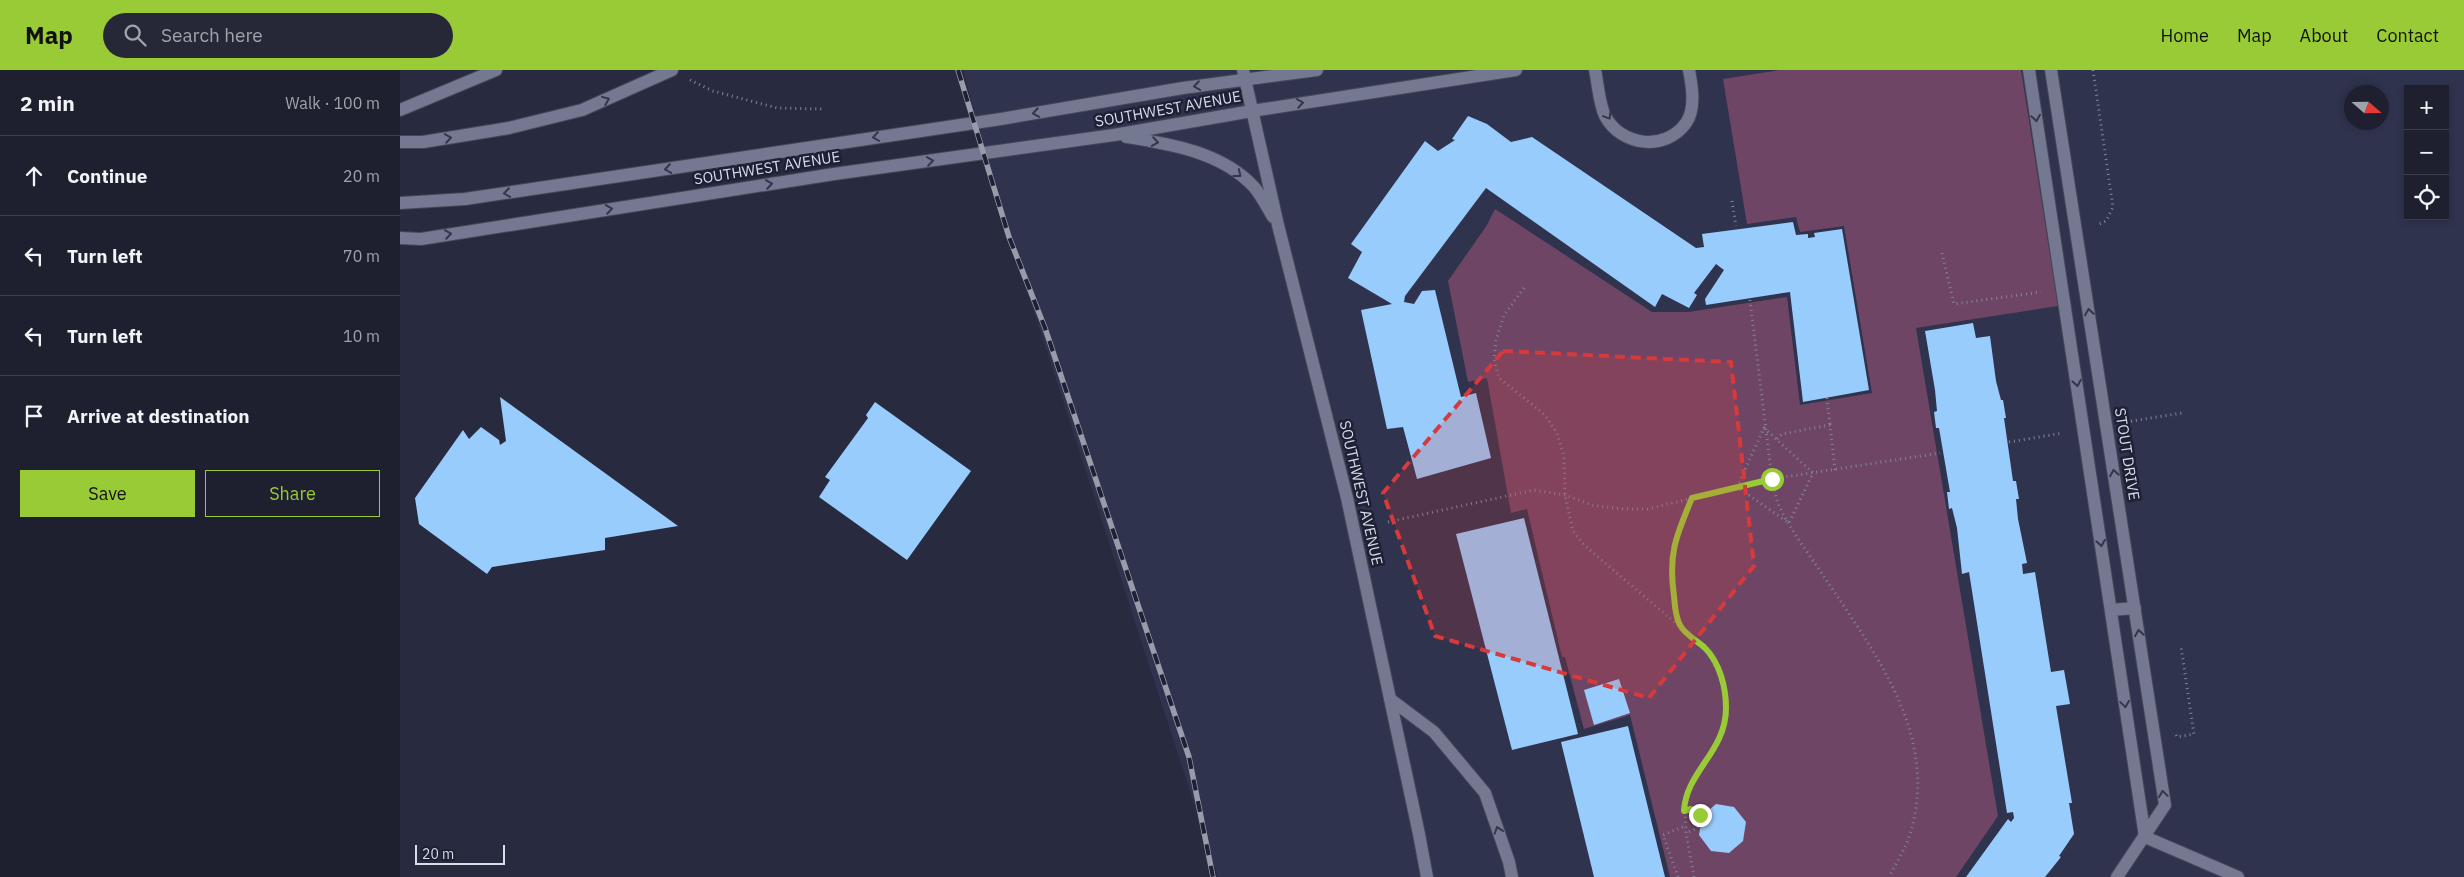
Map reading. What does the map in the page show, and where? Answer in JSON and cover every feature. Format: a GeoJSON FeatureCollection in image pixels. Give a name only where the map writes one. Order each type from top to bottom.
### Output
{"type":"FeatureCollection","features":[{"type":"Feature","properties":{"kind":"street"},"geometry":{"type":"LineString","coordinates":[[400,110],[496,70]]}},
{"type":"Feature","properties":{"kind":"street","name":"SOUTHWEST AVENUE"},"geometry":{"type":"LineString","coordinates":[[400,202],[465,199],[1001,119],[1244,74],[1280,76],[1317,70]]}},
{"type":"Feature","properties":{"kind":"street"},"geometry":{"type":"LineString","coordinates":[[1244,74],[1252,111],[1516,70]]}},
{"type":"Feature","properties":{"kind":"street"},"geometry":{"type":"LineString","coordinates":[[1595,70],[1605,116],[1625,138],[1646,143],[1667,138],[1686,124],[1691,113],[1692,88],[1689,70]]}},
{"type":"Feature","properties":{"kind":"street"},"geometry":{"type":"LineString","coordinates":[[2028,70],[2145,837],[2234,876]]}},
{"type":"Feature","properties":{"kind":"street","name":"STOUT DRIVE"},"geometry":{"type":"LineString","coordinates":[[2051,70],[2165,805],[2118,877]]}},
{"type":"Feature","properties":{"kind":"street"},"geometry":{"type":"LineString","coordinates":[[400,142],[423,142],[509,128],[582,110],[672,71]]}},
{"type":"Feature","properties":{"kind":"street","name":"SOUTHWEST AVENUE"},"geometry":{"type":"LineString","coordinates":[[400,238],[421,239],[834,174],[1114,135],[1252,111],[1278,225],[1347,498],[1426,877]]}},
{"type":"Feature","properties":{"kind":"street"},"geometry":{"type":"LineString","coordinates":[[1114,135],[1179,146],[1229,168],[1254,187],[1278,225]]}},
{"type":"Feature","properties":{"kind":"street"},"geometry":{"type":"LineString","coordinates":[[2062,284],[2084,281]]}},
{"type":"Feature","properties":{"kind":"street"},"geometry":{"type":"LineString","coordinates":[[2111,610],[2135,608]]}},
{"type":"Feature","properties":{"kind":"street"},"geometry":{"type":"LineString","coordinates":[[1390,699],[1434,732],[1486,793],[1509,862],[1512,877]]}},
{"type":"Feature","properties":{"kind":"path"},"geometry":{"type":"LineString","coordinates":[[2093,70],[2113,207],[2106,221],[2094,225]]}},
{"type":"Feature","properties":{"kind":"path"},"geometry":{"type":"LineString","coordinates":[[672,71],[713,91],[776,108],[822,109]]}},
{"type":"Feature","properties":{"kind":"path"},"geometry":{"type":"LineString","coordinates":[[1732,202],[1736,226]]}},
{"type":"Feature","properties":{"kind":"path"},"geometry":{"type":"LineString","coordinates":[[1942,253],[1954,304],[2046,291]]}},
{"type":"Feature","properties":{"kind":"path"},"geometry":{"type":"LineString","coordinates":[[1524,288],[1504,315],[1496,340],[1494,359],[1499,378],[1545,415],[1557,433],[1564,456],[1565,495],[1573,531],[1584,546],[1706,649],[1716,665],[1725,687],[1726,709],[1724,727],[1716,748],[1693,781],[1684,800],[1685,826],[1694,877]]}},
{"type":"Feature","properties":{"kind":"path"},"geometry":{"type":"LineString","coordinates":[[1750,300],[1755,326],[1764,428],[1772,479],[1779,507],[1803,548],[1844,607],[1891,681],[1905,711],[1915,756],[1917,790],[1908,840],[1889,877]]}},
{"type":"Feature","properties":{"kind":"path"},"geometry":{"type":"LineString","coordinates":[[1827,398],[1835,470]]}},
{"type":"Feature","properties":{"kind":"path"},"geometry":{"type":"LineString","coordinates":[[2116,424],[2182,413]]}},
{"type":"Feature","properties":{"kind":"path"},"geometry":{"type":"LineString","coordinates":[[1777,439],[1782,434],[1830,425]]}},
{"type":"Feature","properties":{"kind":"path"},"geometry":{"type":"LineString","coordinates":[[1764,428],[1813,473]]}},
{"type":"Feature","properties":{"kind":"path"},"geometry":{"type":"LineString","coordinates":[[1736,487],[1764,428]]}},
{"type":"Feature","properties":{"kind":"path"},"geometry":{"type":"LineString","coordinates":[[2010,442],[2068,433]]}},
{"type":"Feature","properties":{"kind":"path"},"geometry":{"type":"LineString","coordinates":[[1388,522],[1534,490],[1565,495],[1592,505],[1622,510],[1648,509],[1772,479],[1940,453]]}},
{"type":"Feature","properties":{"kind":"path"},"geometry":{"type":"LineString","coordinates":[[1789,523],[1813,473]]}},
{"type":"Feature","properties":{"kind":"path"},"geometry":{"type":"LineString","coordinates":[[1736,487],[1789,523]]}},
{"type":"Feature","properties":{"kind":"path"},"geometry":{"type":"LineString","coordinates":[[1681,627],[1676,612],[1672,554],[1677,534],[1692,498]]}},
{"type":"Feature","properties":{"kind":"path"},"geometry":{"type":"LineString","coordinates":[[2175,727],[2177,736],[2194,734],[2181,647]]}},
{"type":"Feature","properties":{"kind":"path"},"geometry":{"type":"LineString","coordinates":[[1684,811],[1691,809],[1700,815],[1698,828],[1686,833]]}},
{"type":"Feature","properties":{"kind":"path"},"geometry":{"type":"LineString","coordinates":[[1678,877],[1663,835],[1685,826]]}},
{"type":"Feature","properties":{"kind":"highlighted area"},"geometry":{"type":"Polygon","coordinates":[[[1503,351],[1731,362],[1754,566],[1649,698],[1435,636],[1383,493],[1503,351]]]}},
{"type":"Feature","properties":{"kind":"shaded area"},"geometry":{"type":"Polygon","coordinates":[[[963,70],[2464,70],[2464,877],[1218,877],[999,204],[963,70]]]}},
{"type":"Feature","properties":{"kind":"shaded area"},"geometry":{"type":"Polygon","coordinates":[[[1780,70],[2021,70],[2058,306],[1916,328],[1998,816],[1956,877],[1670,877],[1630,715],[1584,729],[1565,657],[1562,657],[1527,509],[1511,513],[1487,378],[1468,382],[1448,281],[1487,225],[1495,209],[1652,312],[1688,312],[1787,297],[1800,405],[1872,393],[1844,226],[1800,232],[1796,217],[1747,224],[1723,79],[1780,70]]]}},
{"type":"Feature","properties":{"kind":"building"},"geometry":{"type":"Polygon","coordinates":[[[1468,116],[1487,124],[1511,142],[1532,137],[1696,248],[1704,247],[1702,234],[1793,222],[1796,235],[1808,234],[1808,238],[1815,237],[1814,233],[1842,229],[1869,390],[1803,402],[1790,292],[1706,305],[1705,299],[1724,270],[1716,264],[1694,293],[1697,295],[1689,308],[1662,294],[1655,307],[1486,188],[1405,296],[1404,302],[1414,304],[1422,291],[1435,290],[1461,397],[1476,393],[1491,458],[1417,479],[1403,427],[1387,429],[1361,310],[1392,304],[1348,278],[1362,252],[1351,244],[1425,141],[1438,151],[1455,140],[1452,139],[1468,116]]]}},
{"type":"Feature","properties":{"kind":"building"},"geometry":{"type":"Polygon","coordinates":[[[1973,323],[1976,338],[1990,336],[1996,381],[2001,400],[2003,400],[2013,481],[2016,481],[2019,499],[2016,499],[2018,519],[2027,563],[2022,564],[2023,574],[2035,572],[2051,672],[2064,670],[2070,704],[2056,706],[2072,803],[2069,803],[2074,834],[2059,856],[2061,857],[2045,877],[1966,877],[2008,819],[2011,822],[2014,818],[2013,812],[2007,813],[1969,572],[1962,574],[1957,528],[1952,508],[1949,509],[1947,492],[1950,492],[1939,428],[1936,428],[1934,412],[1937,411],[1935,390],[1925,331],[1973,323]]]}},
{"type":"Feature","properties":{"kind":"building"},"geometry":{"type":"Polygon","coordinates":[[[500,397],[678,526],[605,538],[605,550],[492,567],[487,574],[419,524],[415,498],[463,430],[469,439],[481,427],[499,440],[500,445],[506,441],[500,397]]]}},
{"type":"Feature","properties":{"kind":"building"},"geometry":{"type":"Polygon","coordinates":[[[875,402],[971,471],[907,560],[819,497],[830,480],[825,477],[868,418],[866,415],[875,402]]]}},
{"type":"Feature","properties":{"kind":"building"},"geometry":{"type":"Polygon","coordinates":[[[1524,518],[1578,734],[1512,750],[1456,534],[1524,518]]]}},
{"type":"Feature","properties":{"kind":"building"},"geometry":{"type":"Polygon","coordinates":[[[1619,679],[1630,713],[1594,725],[1584,690],[1619,679]]]}},
{"type":"Feature","properties":{"kind":"building"},"geometry":{"type":"Polygon","coordinates":[[[1628,726],[1665,877],[1594,877],[1561,742],[1628,726]]]}},
{"type":"Feature","properties":{"kind":"building"},"geometry":{"type":"Polygon","coordinates":[[[1716,804],[1734,807],[1746,822],[1743,841],[1729,853],[1711,851],[1699,835],[1702,816],[1716,804]]]}},
{"type":"Feature","properties":{"kind":"railway"},"geometry":{"type":"LineString","coordinates":[[958,70],[1009,237],[1045,328],[1189,757],[1213,877]]}},
{"type":"Feature","properties":{"kind":"route"},"geometry":{"type":"LineString","coordinates":[[1700,815],[1691,809],[1684,811],[1684,800],[1702,766],[1716,748],[1724,727],[1726,709],[1725,687],[1716,665],[1706,649],[1681,627],[1676,612],[1672,580],[1672,554],[1677,534],[1692,498],[1772,479]]}}]}
